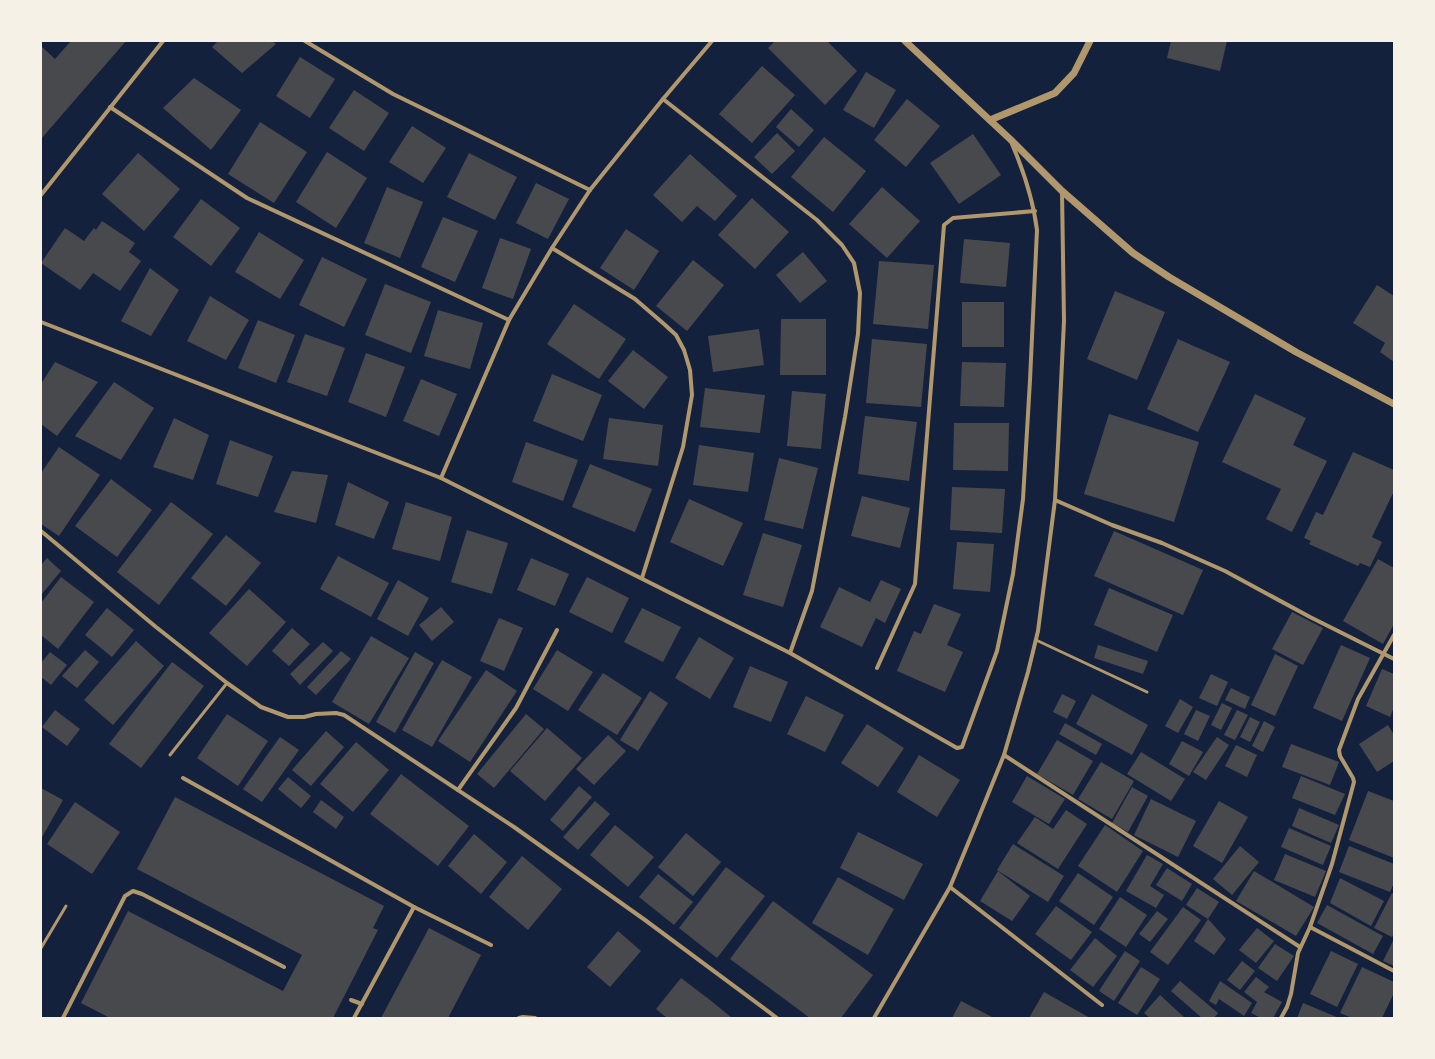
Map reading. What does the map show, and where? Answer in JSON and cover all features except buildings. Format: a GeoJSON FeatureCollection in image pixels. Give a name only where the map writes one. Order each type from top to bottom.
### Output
{"type":"FeatureCollection","features":[{"type":"Feature","properties":{"kind":"street"},"geometry":{"type":"LineString","coordinates":[[41,195],[163,41]]}},
{"type":"Feature","properties":{"kind":"street"},"geometry":{"type":"LineString","coordinates":[[305,41],[393,94],[590,190]]}},
{"type":"Feature","properties":{"kind":"street"},"geometry":{"type":"LineString","coordinates":[[441,478],[509,320],[552,248],[590,190],[712,41]]}},
{"type":"Feature","properties":{"kind":"street"},"geometry":{"type":"LineString","coordinates":[[905,41],[1010,139],[1062,191],[1133,253],[1169,277],[1296,352],[1394,404]]}},
{"type":"Feature","properties":{"kind":"street"},"geometry":{"type":"LineString","coordinates":[[990,120],[1055,93],[1074,73],[1090,41]]}},
{"type":"Feature","properties":{"kind":"street"},"geometry":{"type":"LineString","coordinates":[[663,99],[817,220],[842,244],[854,263],[860,293],[858,334],[845,417],[812,591],[790,653]]}},
{"type":"Feature","properties":{"kind":"street"},"geometry":{"type":"LineString","coordinates":[[110,107],[247,198],[509,320]]}},
{"type":"Feature","properties":{"kind":"street"},"geometry":{"type":"LineString","coordinates":[[41,322],[441,478],[790,653],[957,748],[962,747],[997,651],[1013,574],[1022,499],[1030,380],[1037,230],[1035,211],[1026,178],[1010,139]]}},
{"type":"Feature","properties":{"kind":"street"},"geometry":{"type":"LineString","coordinates":[[874,1018],[950,887],[1004,755],[1036,640],[1055,500],[1064,321],[1062,191]]}},
{"type":"Feature","properties":{"kind":"street"},"geometry":{"type":"LineString","coordinates":[[877,668],[915,584],[944,225],[953,218],[1035,211]]}},
{"type":"Feature","properties":{"kind":"street"},"geometry":{"type":"LineString","coordinates":[[552,248],[635,299],[664,324],[676,335],[684,350],[690,370],[692,394],[683,447],[642,578]]}},
{"type":"Feature","properties":{"kind":"street"},"geometry":{"type":"LineString","coordinates":[[1055,500],[1112,525],[1162,543],[1225,571],[1310,617],[1394,659]]}},
{"type":"Feature","properties":{"kind":"street"},"geometry":{"type":"LineString","coordinates":[[41,531],[156,627],[227,683],[261,706],[288,717],[304,717],[316,714],[336,713],[344,715],[514,827],[639,915],[777,1018]]}},
{"type":"Feature","properties":{"kind":"street"},"geometry":{"type":"LineString","coordinates":[[458,790],[516,708],[557,630]]}},
{"type":"Feature","properties":{"kind":"street"},"geometry":{"type":"LineString","coordinates":[[1281,1018],[1291,994],[1298,953],[1310,927],[1332,864],[1354,782],[1340,756],[1339,750],[1358,699],[1394,635]]}},
{"type":"Feature","properties":{"kind":"street"},"geometry":{"type":"LineString","coordinates":[[1004,755],[1300,947]]}},
{"type":"Feature","properties":{"kind":"street"},"geometry":{"type":"LineString","coordinates":[[182,778],[414,907],[491,945]]}},
{"type":"Feature","properties":{"kind":"street"},"geometry":{"type":"LineString","coordinates":[[950,887],[1102,1005]]}},
{"type":"Feature","properties":{"kind":"street"},"geometry":{"type":"LineString","coordinates":[[63,1018],[125,896],[133,891],[142,894],[284,967]]}},
{"type":"Feature","properties":{"kind":"street"},"geometry":{"type":"LineString","coordinates":[[354,1018],[414,907]]}},
{"type":"Feature","properties":{"kind":"street"},"geometry":{"type":"LineString","coordinates":[[1310,927],[1394,971]]}},
{"type":"Feature","properties":{"kind":"street"},"geometry":{"type":"LineString","coordinates":[[351,1000],[362,1004]]}},
{"type":"Feature","properties":{"kind":"street"},"geometry":{"type":"LineString","coordinates":[[520,1018],[535,1018]]}},
{"type":"Feature","properties":{"kind":"lane"},"geometry":{"type":"LineString","coordinates":[[1036,640],[1147,692]]}},
{"type":"Feature","properties":{"kind":"lane"},"geometry":{"type":"LineString","coordinates":[[170,754],[227,683]]}},
{"type":"Feature","properties":{"kind":"lane"},"geometry":{"type":"LineString","coordinates":[[41,948],[66,906]]}}]}
